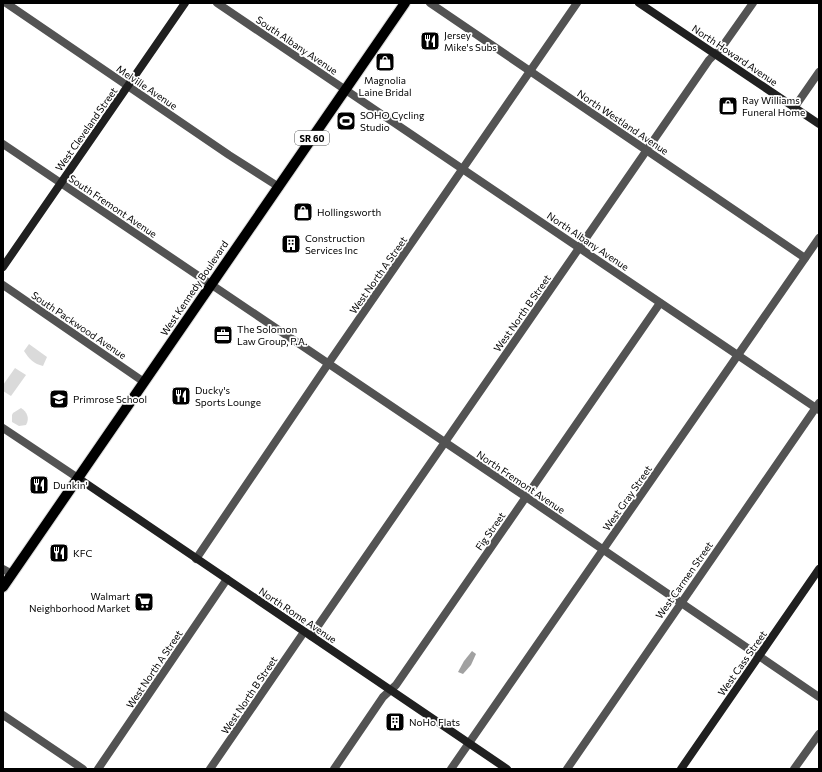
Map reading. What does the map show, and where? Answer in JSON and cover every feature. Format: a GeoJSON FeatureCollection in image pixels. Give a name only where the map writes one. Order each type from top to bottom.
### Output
{"type":"FeatureCollection","features":[{"type":"Feature","properties":{"kind":"main road","name":"West Kennedy Boulevard"},"geometry":{"type":"LineString","coordinates":[[3,586],[7,571],[78,478],[405,3]]}},
{"type":"Feature","properties":{"kind":"street","name":"Melville Avenue"},"geometry":{"type":"LineString","coordinates":[[6,3],[278,187]]}},
{"type":"Feature","properties":{"kind":"street","name":"West Cleveland Street"},"geometry":{"type":"LineString","coordinates":[[3,267],[185,3]]}},
{"type":"Feature","properties":{"kind":"street","name":"South Albany Avenue"},"geometry":{"type":"LineString","coordinates":[[217,3],[346,90]]}},
{"type":"Feature","properties":{"kind":"street","name":"North Westland Avenue"},"geometry":{"type":"LineString","coordinates":[[430,3],[805,258]]}},
{"type":"Feature","properties":{"kind":"street","name":"West North A Street"},"geometry":{"type":"LineString","coordinates":[[196,559],[328,364],[577,3]]}},
{"type":"Feature","properties":{"kind":"street","name":"North Howard Avenue"},"geometry":{"type":"LineString","coordinates":[[640,3],[819,124]]}},
{"type":"Feature","properties":{"kind":"street","name":"West North B Street"},"geometry":{"type":"LineString","coordinates":[[210,769],[445,443],[709,60],[722,47],[753,3]]}},
{"type":"Feature","properties":{"kind":"street"},"geometry":{"type":"LineString","coordinates":[[794,108],[819,72]]}},
{"type":"Feature","properties":{"kind":"street","name":"North Albany Avenue"},"geometry":{"type":"LineString","coordinates":[[346,90],[738,356],[818,407]]}},
{"type":"Feature","properties":{"kind":"street","name":"South Fremont Avenue"},"geometry":{"type":"LineString","coordinates":[[3,144],[211,284]]}},
{"type":"Feature","properties":{"kind":"street","name":"West Gray Street"},"geometry":{"type":"LineString","coordinates":[[451,769],[819,238]]}},
{"type":"Feature","properties":{"kind":"street","name":"North Fremont Avenue"},"geometry":{"type":"LineString","coordinates":[[211,284],[819,697]]}},
{"type":"Feature","properties":{"kind":"street","name":"South Packwood Avenue"},"geometry":{"type":"LineString","coordinates":[[3,285],[144,382]]}},
{"type":"Feature","properties":{"kind":"street","name":"Fig Street"},"geometry":{"type":"LineString","coordinates":[[334,769],[383,697],[396,685],[660,302]]}},
{"type":"Feature","properties":{"kind":"street","name":"West Carmen Street"},"geometry":{"type":"LineString","coordinates":[[567,769],[681,602],[818,407]]}},
{"type":"Feature","properties":{"kind":"street"},"geometry":{"type":"LineString","coordinates":[[3,428],[78,478]]}},
{"type":"Feature","properties":{"kind":"street","name":"North Rome Avenue"},"geometry":{"type":"LineString","coordinates":[[78,478],[507,769]]}},
{"type":"Feature","properties":{"kind":"street","name":"West Cass Street"},"geometry":{"type":"LineString","coordinates":[[680,769],[819,569]]}},
{"type":"Feature","properties":{"kind":"street","name":"West North A Street"},"geometry":{"type":"LineString","coordinates":[[98,769],[227,579]]}},
{"type":"Feature","properties":{"kind":"street"},"geometry":{"type":"LineString","coordinates":[[3,715],[83,769]]}},
{"type":"Feature","properties":{"kind":"street"},"geometry":{"type":"LineString","coordinates":[[794,769],[819,734]]}},
{"type":"Feature","properties":{"kind":"shaded area"},"geometry":{"type":"Polygon","coordinates":[[[29,344],[47,357],[43,366],[32,361],[24,351],[29,344]]]}},
{"type":"Feature","properties":{"kind":"shaded area"},"geometry":{"type":"Polygon","coordinates":[[[15,368],[26,375],[11,396],[3,391],[3,385],[15,368]]]}},
{"type":"Feature","properties":{"kind":"shaded area"},"geometry":{"type":"Polygon","coordinates":[[[21,408],[25,411],[28,420],[26,425],[19,426],[12,422],[12,415],[21,408]]]}},
{"type":"Feature","properties":{"kind":"shaded area"},"geometry":{"type":"Polygon","coordinates":[[[472,651],[476,654],[471,665],[463,674],[458,672],[464,661],[472,651]]]}},
{"type":"Feature","properties":{"kind":"place","name":"Jersey Mike's Subs"},"geometry":{"type":"Point","coordinates":[430,41]}},
{"type":"Feature","properties":{"kind":"place","name":"Magnolia Laine Bridal"},"geometry":{"type":"Point","coordinates":[385,62]}},
{"type":"Feature","properties":{"kind":"place","name":"Ray Williams Funeral Home"},"geometry":{"type":"Point","coordinates":[728,106]}},
{"type":"Feature","properties":{"kind":"place","name":"SOHO Cycling Studio"},"geometry":{"type":"Point","coordinates":[346,121]}},
{"type":"Feature","properties":{"kind":"place","name":"Hollingsworth"},"geometry":{"type":"Point","coordinates":[303,212]}},
{"type":"Feature","properties":{"kind":"place","name":"Construction Services Inc"},"geometry":{"type":"Point","coordinates":[291,244]}},
{"type":"Feature","properties":{"kind":"place","name":"The Solomon Law Group, P.A."},"geometry":{"type":"Point","coordinates":[223,335]}},
{"type":"Feature","properties":{"kind":"place","name":"Ducky's Sports Lounge"},"geometry":{"type":"Point","coordinates":[181,396]}},
{"type":"Feature","properties":{"kind":"place","name":"Primrose School"},"geometry":{"type":"Point","coordinates":[59,399]}},
{"type":"Feature","properties":{"kind":"place","name":"Dunkin'"},"geometry":{"type":"Point","coordinates":[39,485]}},
{"type":"Feature","properties":{"kind":"place","name":"KFC"},"geometry":{"type":"Point","coordinates":[59,553]}},
{"type":"Feature","properties":{"kind":"place","name":"Walmart Neighborhood Market"},"geometry":{"type":"Point","coordinates":[144,602]}},
{"type":"Feature","properties":{"kind":"place","name":"NoHo Flats"},"geometry":{"type":"Point","coordinates":[395,722]}}]}
